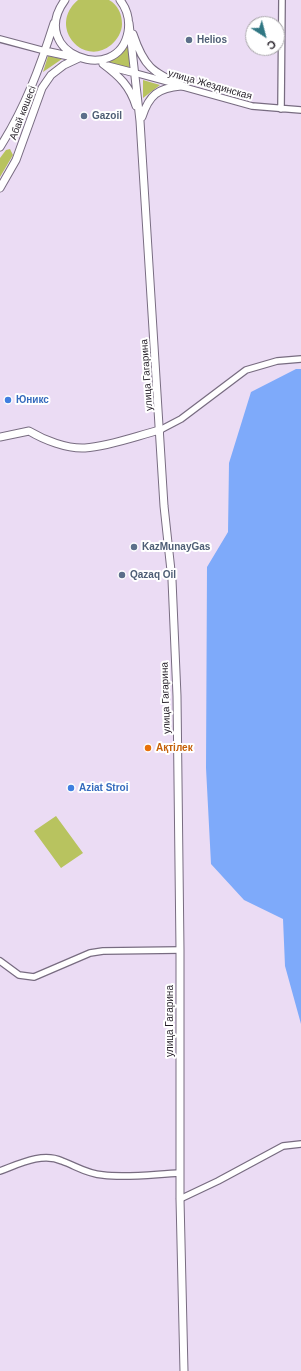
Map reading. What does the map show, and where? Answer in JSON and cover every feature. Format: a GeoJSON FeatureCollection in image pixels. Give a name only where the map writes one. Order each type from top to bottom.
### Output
{"type":"FeatureCollection","features":[{"type":"Feature","properties":{"kind":"main road","name":"Абай көшесі"},"geometry":{"type":"LineString","coordinates":[[0,147],[16,122],[32,87],[61,3],[65,0]]}},
{"type":"Feature","properties":{"kind":"main road"},"geometry":{"type":"LineString","coordinates":[[121,1],[146,64],[158,74],[183,86]]}},
{"type":"Feature","properties":{"kind":"main road"},"geometry":{"type":"LineString","coordinates":[[56,18],[56,28],[63,46],[70,53],[83,59],[97,60],[107,57],[116,51],[123,43],[128,33],[129,22]]}},
{"type":"Feature","properties":{"kind":"main road","name":"улица Гагарина"},"geometry":{"type":"LineString","coordinates":[[129,22],[140,122],[164,506],[172,580],[177,696],[180,950],[180,1199],[184,1371]]}},
{"type":"Feature","properties":{"kind":"main road"},"geometry":{"type":"LineString","coordinates":[[45,51],[83,59],[135,73]]}},
{"type":"Feature","properties":{"kind":"main road","name":"Абай көшесі"},"geometry":{"type":"LineString","coordinates":[[0,188],[16,160],[42,88],[51,75],[64,65],[83,59]]}},
{"type":"Feature","properties":{"kind":"main road"},"geometry":{"type":"LineString","coordinates":[[103,64],[121,78],[127,85],[140,122]]}},
{"type":"Feature","properties":{"kind":"main road"},"geometry":{"type":"LineString","coordinates":[[140,122],[145,106],[157,93],[168,88],[183,86]]}},
{"type":"Feature","properties":{"kind":"main road"},"geometry":{"type":"LineString","coordinates":[[0,437],[29,431],[46,441],[84,448],[119,441],[160,430]]}},
{"type":"Feature","properties":{"kind":"street"},"geometry":{"type":"LineString","coordinates":[[281,109],[282,0]]}},
{"type":"Feature","properties":{"kind":"street"},"geometry":{"type":"LineString","coordinates":[[0,39],[45,51]]}},
{"type":"Feature","properties":{"kind":"street","name":"улица Жездинская"},"geometry":{"type":"LineString","coordinates":[[135,73],[252,106],[301,110]]}},
{"type":"Feature","properties":{"kind":"street"},"geometry":{"type":"LineString","coordinates":[[160,430],[187,414],[246,370],[277,361],[301,359]]}},
{"type":"Feature","properties":{"kind":"street"},"geometry":{"type":"LineString","coordinates":[[0,961],[19,975],[34,977],[90,953],[103,951],[180,950]]}},
{"type":"Feature","properties":{"kind":"street"},"geometry":{"type":"LineString","coordinates":[[180,1199],[218,1181],[283,1146],[301,1144]]}},
{"type":"Feature","properties":{"kind":"street"},"geometry":{"type":"LineString","coordinates":[[0,1172],[27,1161],[51,1157],[61,1160],[84,1172],[102,1175],[120,1176],[180,1173]]}},
{"type":"Feature","properties":{"kind":"green space"},"geometry":{"type":"Polygon","coordinates":[[[78,0],[109,0],[117,7],[122,20],[122,27],[119,36],[111,45],[100,51],[90,51],[80,48],[72,41],[67,32],[66,21],[69,10],[78,0]]]}},
{"type":"Feature","properties":{"kind":"green space"},"geometry":{"type":"Polygon","coordinates":[[[128,44],[130,68],[106,62],[123,50],[128,44]]]}},
{"type":"Feature","properties":{"kind":"green space"},"geometry":{"type":"Polygon","coordinates":[[[48,56],[62,59],[43,72],[48,56]]]}},
{"type":"Feature","properties":{"kind":"green space"},"geometry":{"type":"Polygon","coordinates":[[[143,80],[160,85],[143,98],[143,80]]]}},
{"type":"Feature","properties":{"kind":"green space"},"geometry":{"type":"Polygon","coordinates":[[[10,149],[13,155],[0,177],[0,158],[6,150],[10,149]]]}},
{"type":"Feature","properties":{"kind":"green space"},"geometry":{"type":"Polygon","coordinates":[[[56,816],[83,853],[61,868],[34,831],[56,816]]]}},
{"type":"Feature","properties":{"kind":"water"},"geometry":{"type":"Polygon","coordinates":[[[296,369],[301,369],[301,1024],[285,966],[283,919],[244,900],[211,864],[206,768],[207,567],[228,532],[229,463],[251,392],[296,369]]]}},
{"type":"Feature","properties":{"kind":"place","name":"Helios"},"geometry":{"type":"Point","coordinates":[189,40]}},
{"type":"Feature","properties":{"kind":"place","name":"Gazoil"},"geometry":{"type":"Point","coordinates":[84,116]}},
{"type":"Feature","properties":{"kind":"place","name":"Юникс"},"geometry":{"type":"Point","coordinates":[8,400]}},
{"type":"Feature","properties":{"kind":"place","name":"KazMunayGas"},"geometry":{"type":"Point","coordinates":[134,547]}},
{"type":"Feature","properties":{"kind":"place","name":"Qazaq Oil"},"geometry":{"type":"Point","coordinates":[122,575]}},
{"type":"Feature","properties":{"kind":"place","name":"Ақтілек"},"geometry":{"type":"Point","coordinates":[148,748]}},
{"type":"Feature","properties":{"kind":"place","name":"Aziat Stroi"},"geometry":{"type":"Point","coordinates":[71,788]}}]}
